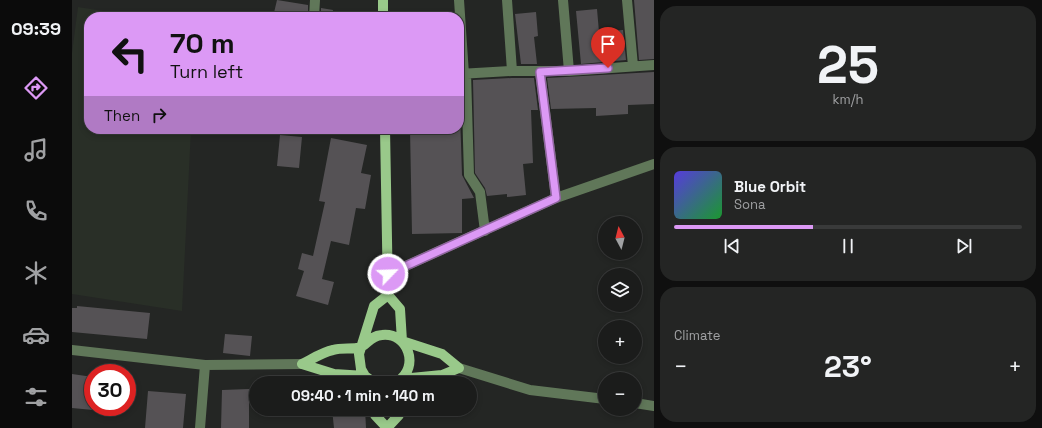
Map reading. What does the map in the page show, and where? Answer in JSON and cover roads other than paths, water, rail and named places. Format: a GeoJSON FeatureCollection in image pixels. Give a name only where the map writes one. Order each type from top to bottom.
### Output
{"type":"FeatureCollection","features":[{"type":"Feature","properties":{"kind":"main road"},"geometry":{"type":"LineString","coordinates":[[383,0],[384,12]]}},
{"type":"Feature","properties":{"kind":"main road"},"geometry":{"type":"LineString","coordinates":[[385,134],[388,295],[400,310],[402,341],[410,356],[410,364],[403,376]]}},
{"type":"Feature","properties":{"kind":"main road"},"geometry":{"type":"LineString","coordinates":[[365,376],[359,362],[362,347],[374,306],[388,295]]}},
{"type":"Feature","properties":{"kind":"main road"},"geometry":{"type":"LineString","coordinates":[[302,364],[333,350],[362,347],[367,341],[381,334],[388,334],[402,341],[442,354],[458,368],[436,376]]}},
{"type":"Feature","properties":{"kind":"main road"},"geometry":{"type":"LineString","coordinates":[[302,364],[334,374],[347,376]]}},
{"type":"Feature","properties":{"kind":"main road"},"geometry":{"type":"LineString","coordinates":[[377,416],[387,428],[398,416]]}},
{"type":"Feature","properties":{"kind":"street"},"geometry":{"type":"LineString","coordinates":[[314,0],[314,12]]}},
{"type":"Feature","properties":{"kind":"street"},"geometry":{"type":"LineString","coordinates":[[459,0],[460,12]]}},
{"type":"Feature","properties":{"kind":"street"},"geometry":{"type":"LineString","coordinates":[[508,0],[512,71]]}},
{"type":"Feature","properties":{"kind":"street"},"geometry":{"type":"LineString","coordinates":[[563,0],[569,71]]}},
{"type":"Feature","properties":{"kind":"street"},"geometry":{"type":"LineString","coordinates":[[627,0],[633,66]]}},
{"type":"Feature","properties":{"kind":"street"},"geometry":{"type":"LineString","coordinates":[[464,74],[512,71],[569,71],[654,65]]}},
{"type":"Feature","properties":{"kind":"street"},"geometry":{"type":"LineString","coordinates":[[540,72],[556,198]]}},
{"type":"Feature","properties":{"kind":"street"},"geometry":{"type":"LineString","coordinates":[[464,91],[469,175],[480,192],[485,231]]}},
{"type":"Feature","properties":{"kind":"street"},"geometry":{"type":"LineString","coordinates":[[388,274],[556,198],[654,164]]}},
{"type":"Feature","properties":{"kind":"street"},"geometry":{"type":"LineString","coordinates":[[72,350],[205,364],[302,364]]}},
{"type":"Feature","properties":{"kind":"street"},"geometry":{"type":"LineString","coordinates":[[200,428],[205,364]]}},
{"type":"Feature","properties":{"kind":"street"},"geometry":{"type":"LineString","coordinates":[[458,368],[530,390],[598,399]]}},
{"type":"Feature","properties":{"kind":"street"},"geometry":{"type":"LineString","coordinates":[[642,404],[654,406]]}}]}
